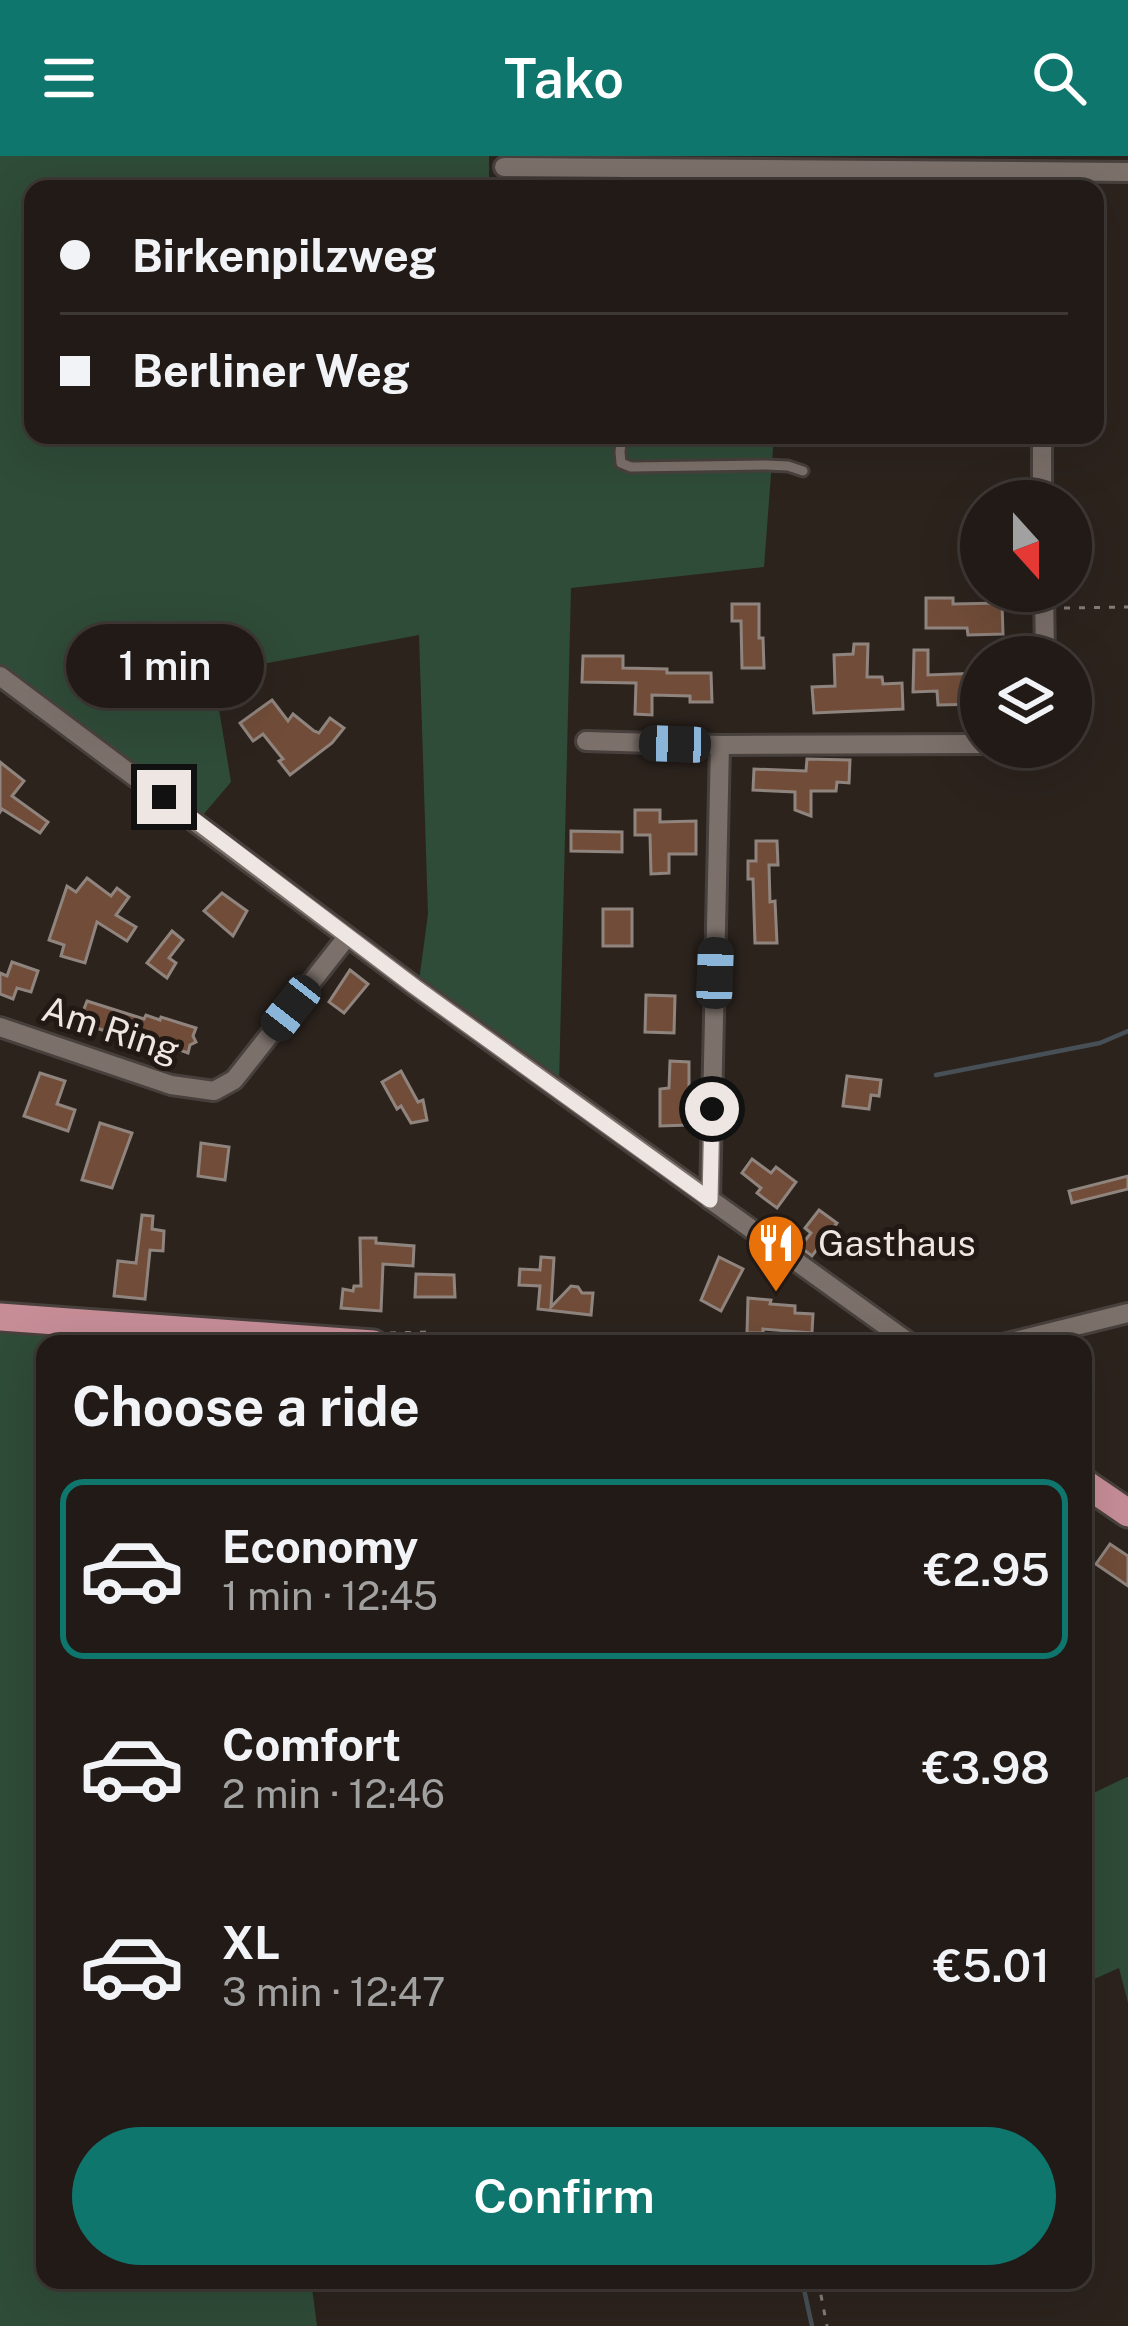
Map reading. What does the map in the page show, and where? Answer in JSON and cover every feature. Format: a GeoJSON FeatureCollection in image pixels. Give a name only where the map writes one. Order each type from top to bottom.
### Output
{"type":"FeatureCollection","features":[{"type":"Feature","properties":{"kind":"main road"},"geometry":{"type":"LineString","coordinates":[[0,1317],[231,1335]]}},
{"type":"Feature","properties":{"kind":"main road"},"geometry":{"type":"LineString","coordinates":[[1092,1488],[1128,1514]]}},
{"type":"Feature","properties":{"kind":"street"},"geometry":{"type":"LineString","coordinates":[[504,161],[624,179],[1128,172]]}},
{"type":"Feature","properties":{"kind":"street"},"geometry":{"type":"LineString","coordinates":[[1042,444],[1042,480]]}},
{"type":"Feature","properties":{"kind":"street"},"geometry":{"type":"LineString","coordinates":[[0,676],[347,937],[898,1335]]}},
{"type":"Feature","properties":{"kind":"street"},"geometry":{"type":"LineString","coordinates":[[586,741],[960,744]]}},
{"type":"Feature","properties":{"kind":"street"},"geometry":{"type":"LineString","coordinates":[[710,1200],[720,745]]}},
{"type":"Feature","properties":{"kind":"street","name":"Am Ring"},"geometry":{"type":"LineString","coordinates":[[0,1027],[171,1085],[214,1091],[234,1080],[347,937]]}},
{"type":"Feature","properties":{"kind":"street"},"geometry":{"type":"LineString","coordinates":[[1040,1335],[1128,1313]]}},
{"type":"Feature","properties":{"kind":"lane"},"geometry":{"type":"LineString","coordinates":[[621,444],[622,463],[631,467],[766,465],[803,471]]}},
{"type":"Feature","properties":{"kind":"path"},"geometry":{"type":"LineString","coordinates":[[1092,604],[1128,608]]}},
{"type":"Feature","properties":{"kind":"path"},"geometry":{"type":"LineString","coordinates":[[820,2289],[827,2326]]}},
{"type":"Feature","properties":{"kind":"green space"},"geometry":{"type":"Polygon","coordinates":[[[0,156],[489,156],[489,177],[584,180],[24,180],[24,444],[773,444],[764,567],[571,588],[559,1085],[419,981],[428,914],[419,635],[213,673],[231,782],[197,822],[0,673],[0,156]]]}},
{"type":"Feature","properties":{"kind":"green space"},"geometry":{"type":"Polygon","coordinates":[[[0,1322],[183,1335],[36,1335],[36,2289],[312,2289],[317,2326],[0,2326],[0,1322]]]}},
{"type":"Feature","properties":{"kind":"green space"},"geometry":{"type":"Polygon","coordinates":[[[1128,1777],[1128,2003],[1119,1968],[1092,1980],[1092,1794],[1128,1777]]]}},
{"type":"Feature","properties":{"kind":"building"},"geometry":{"type":"Polygon","coordinates":[[[926,598],[953,598],[953,604],[960,604],[960,612],[1002,612],[1003,634],[968,635],[967,628],[926,628],[926,598]]]}},
{"type":"Feature","properties":{"kind":"building"},"geometry":{"type":"Polygon","coordinates":[[[732,604],[759,604],[764,668],[742,668],[741,621],[732,621],[732,604]]]}},
{"type":"Feature","properties":{"kind":"building"},"geometry":{"type":"Polygon","coordinates":[[[854,644],[868,644],[867,677],[882,677],[883,684],[902,683],[903,709],[814,713],[812,687],[835,686],[834,655],[853,654],[854,644]]]}},
{"type":"Feature","properties":{"kind":"building"},"geometry":{"type":"Polygon","coordinates":[[[914,650],[928,650],[928,675],[960,674],[960,704],[938,705],[937,691],[913,692],[914,650]]]}},
{"type":"Feature","properties":{"kind":"building"},"geometry":{"type":"Polygon","coordinates":[[[583,656],[623,656],[623,668],[711,673],[712,702],[652,695],[652,715],[635,714],[636,683],[582,682],[583,656]]]}},
{"type":"Feature","properties":{"kind":"building"},"geometry":{"type":"Polygon","coordinates":[[[272,700],[288,721],[293,714],[319,733],[330,718],[344,728],[290,775],[263,734],[253,741],[240,723],[272,700]]]}},
{"type":"Feature","properties":{"kind":"building"},"geometry":{"type":"Polygon","coordinates":[[[807,759],[850,760],[849,783],[837,782],[836,791],[811,791],[811,816],[795,810],[795,792],[753,790],[754,769],[806,771],[807,759]]]}},
{"type":"Feature","properties":{"kind":"building"},"geometry":{"type":"Polygon","coordinates":[[[0,762],[24,781],[12,796],[48,822],[40,833],[0,812],[0,762]]]}},
{"type":"Feature","properties":{"kind":"building"},"geometry":{"type":"Polygon","coordinates":[[[635,810],[660,810],[660,822],[696,821],[696,854],[669,854],[669,873],[651,874],[650,835],[635,835],[635,810]]]}},
{"type":"Feature","properties":{"kind":"building"},"geometry":{"type":"Polygon","coordinates":[[[571,831],[622,832],[622,852],[571,851],[571,831]]]}},
{"type":"Feature","properties":{"kind":"building"},"geometry":{"type":"Polygon","coordinates":[[[756,841],[777,841],[778,865],[769,865],[777,943],[755,943],[748,861],[756,861],[756,841]]]}},
{"type":"Feature","properties":{"kind":"building"},"geometry":{"type":"Polygon","coordinates":[[[87,878],[111,896],[117,888],[129,897],[116,915],[136,927],[127,941],[97,922],[85,963],[61,956],[64,945],[49,940],[67,886],[76,892],[87,878]]]}},
{"type":"Feature","properties":{"kind":"building"},"geometry":{"type":"Polygon","coordinates":[[[222,893],[247,911],[233,936],[204,911],[222,893]]]}},
{"type":"Feature","properties":{"kind":"building"},"geometry":{"type":"Polygon","coordinates":[[[603,909],[632,909],[632,946],[603,946],[603,909]]]}},
{"type":"Feature","properties":{"kind":"building"},"geometry":{"type":"Polygon","coordinates":[[[172,931],[183,940],[169,958],[176,963],[167,978],[147,963],[172,931]]]}},
{"type":"Feature","properties":{"kind":"building"},"geometry":{"type":"Polygon","coordinates":[[[12,962],[38,971],[31,992],[17,988],[13,999],[0,994],[0,973],[7,976],[12,962]]]}},
{"type":"Feature","properties":{"kind":"building"},"geometry":{"type":"Polygon","coordinates":[[[350,970],[368,984],[344,1013],[329,1002],[350,970]]]}},
{"type":"Feature","properties":{"kind":"building"},"geometry":{"type":"Polygon","coordinates":[[[646,995],[675,996],[674,1033],[645,1032],[646,995]]]}},
{"type":"Feature","properties":{"kind":"building"},"geometry":{"type":"Polygon","coordinates":[[[87,1001],[144,1019],[146,1015],[161,1017],[196,1028],[196,1042],[188,1053],[167,1052],[165,1045],[153,1041],[155,1036],[117,1024],[114,1034],[79,1022],[87,1001]]]}},
{"type":"Feature","properties":{"kind":"building"},"geometry":{"type":"Polygon","coordinates":[[[670,1061],[689,1062],[689,1125],[660,1126],[660,1089],[669,1088],[670,1061]]]}},
{"type":"Feature","properties":{"kind":"building"},"geometry":{"type":"Polygon","coordinates":[[[401,1071],[418,1102],[423,1100],[427,1120],[411,1123],[382,1082],[401,1071]]]}},
{"type":"Feature","properties":{"kind":"building"},"geometry":{"type":"Polygon","coordinates":[[[40,1073],[65,1081],[57,1104],[75,1110],[68,1131],[24,1116],[40,1073]]]}},
{"type":"Feature","properties":{"kind":"building"},"geometry":{"type":"Polygon","coordinates":[[[847,1076],[881,1080],[879,1096],[871,1095],[869,1109],[843,1106],[847,1076]]]}},
{"type":"Feature","properties":{"kind":"building"},"geometry":{"type":"Polygon","coordinates":[[[100,1123],[132,1133],[112,1188],[82,1180],[100,1123]]]}},
{"type":"Feature","properties":{"kind":"building"},"geometry":{"type":"Polygon","coordinates":[[[201,1143],[229,1147],[225,1180],[198,1176],[201,1143]]]}},
{"type":"Feature","properties":{"kind":"building"},"geometry":{"type":"Polygon","coordinates":[[[752,1159],[771,1173],[776,1167],[796,1182],[777,1208],[742,1173],[752,1159]]]}},
{"type":"Feature","properties":{"kind":"building"},"geometry":{"type":"Polygon","coordinates":[[[1128,1176],[1128,1189],[1072,1203],[1069,1191],[1128,1176]]]}},
{"type":"Feature","properties":{"kind":"building"},"geometry":{"type":"Polygon","coordinates":[[[819,1210],[837,1223],[812,1256],[800,1247],[811,1233],[805,1228],[819,1210]]]}},
{"type":"Feature","properties":{"kind":"building"},"geometry":{"type":"Polygon","coordinates":[[[142,1215],[153,1216],[152,1229],[164,1231],[163,1251],[150,1250],[145,1299],[114,1296],[118,1261],[136,1263],[142,1215]]]}},
{"type":"Feature","properties":{"kind":"building"},"geometry":{"type":"Polygon","coordinates":[[[360,1238],[414,1246],[413,1266],[383,1264],[381,1311],[341,1308],[343,1289],[353,1291],[354,1286],[361,1286],[360,1238]]]}},
{"type":"Feature","properties":{"kind":"building"},"geometry":{"type":"Polygon","coordinates":[[[541,1257],[554,1258],[551,1307],[571,1286],[578,1287],[582,1293],[593,1293],[591,1315],[538,1309],[540,1286],[519,1285],[520,1269],[540,1270],[541,1257]]]}},
{"type":"Feature","properties":{"kind":"building"},"geometry":{"type":"Polygon","coordinates":[[[719,1257],[743,1269],[721,1311],[701,1300],[719,1257]]]}},
{"type":"Feature","properties":{"kind":"building"},"geometry":{"type":"Polygon","coordinates":[[[416,1274],[454,1275],[455,1297],[415,1297],[416,1274]]]}},
{"type":"Feature","properties":{"kind":"building"},"geometry":{"type":"Polygon","coordinates":[[[748,1298],[813,1314],[812,1333],[763,1329],[763,1333],[747,1333],[748,1298]]]}},
{"type":"Feature","properties":{"kind":"building"},"geometry":{"type":"Polygon","coordinates":[[[1110,1544],[1128,1556],[1128,1586],[1096,1564],[1110,1544]]]}},
{"type":"Feature","properties":{"kind":"waterway"},"geometry":{"type":"LineString","coordinates":[[936,1075],[1100,1043],[1128,1031]]}},
{"type":"Feature","properties":{"kind":"waterway"},"geometry":{"type":"LineString","coordinates":[[804,2289],[812,2326]]}},
{"type":"Feature","properties":{"kind":"place","name":"Gasthaus"},"geometry":{"type":"Point","coordinates":[776,1294]}},
{"type":"Feature","properties":{"kind":"route"},"geometry":{"type":"LineString","coordinates":[[164,797],[415,987],[710,1200],[712,1109]]}}]}
